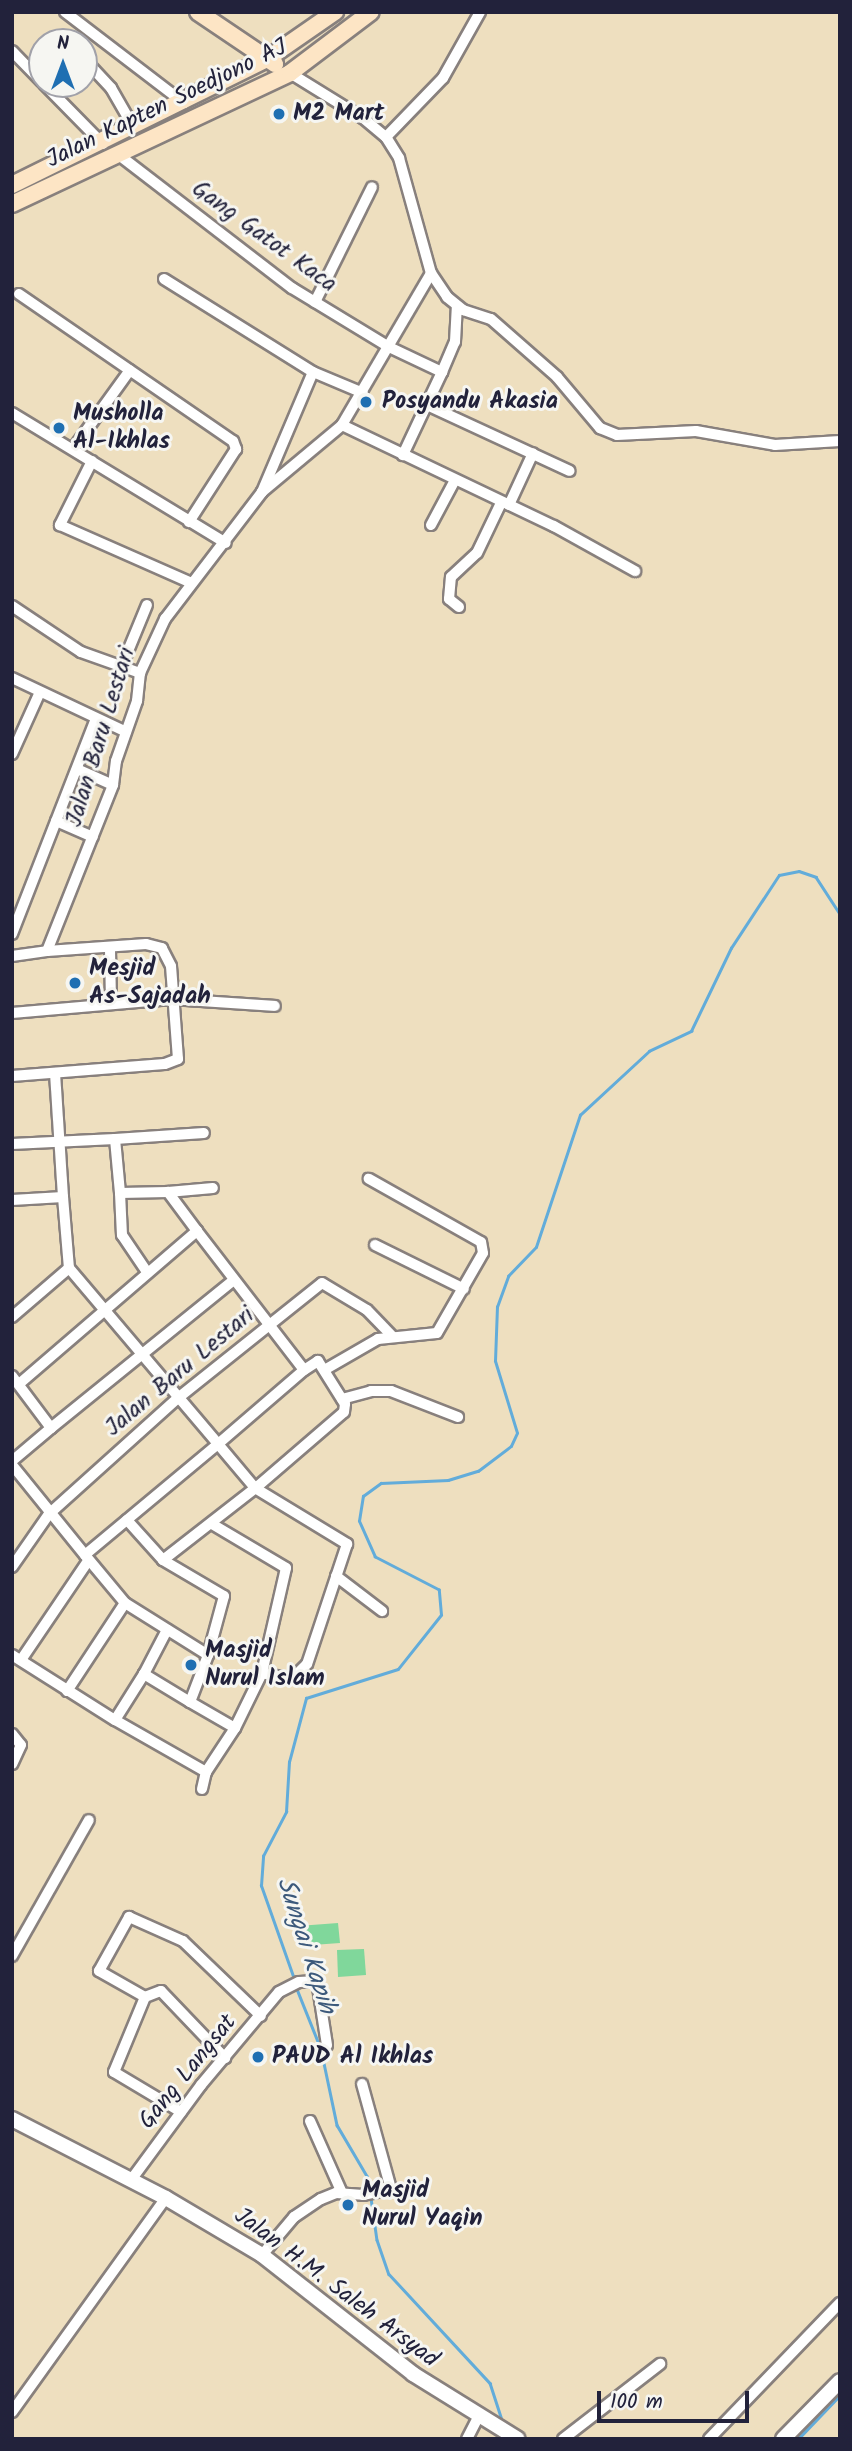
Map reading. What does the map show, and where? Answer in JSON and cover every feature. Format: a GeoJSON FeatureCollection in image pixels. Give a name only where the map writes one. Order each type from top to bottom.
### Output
{"type":"FeatureCollection","features":[{"type":"Feature","properties":{"kind":"main road"},"geometry":{"type":"LineString","coordinates":[[198,12],[215,17],[267,60],[290,73]]}},
{"type":"Feature","properties":{"kind":"main road","name":"Jalan Kapten Soedjono AJ"},"geometry":{"type":"LineString","coordinates":[[15,179],[103,144],[267,60],[335,12]]}},
{"type":"Feature","properties":{"kind":"main road","name":"Jalan Kapten Soedjono AJ"},"geometry":{"type":"LineString","coordinates":[[12,204],[290,73],[371,12]]}},
{"type":"Feature","properties":{"kind":"street"},"geometry":{"type":"LineString","coordinates":[[65,12],[184,103]]}},
{"type":"Feature","properties":{"kind":"street"},"geometry":{"type":"LineString","coordinates":[[386,137],[443,78],[480,12]]}},
{"type":"Feature","properties":{"kind":"street"},"geometry":{"type":"LineString","coordinates":[[12,51],[28,68]]}},
{"type":"Feature","properties":{"kind":"street"},"geometry":{"type":"LineString","coordinates":[[290,73],[386,137],[399,158],[431,273],[457,307],[491,319],[557,377],[588,419],[617,435],[696,431],[775,445],[840,440]]}},
{"type":"Feature","properties":{"kind":"street"},"geometry":{"type":"LineString","coordinates":[[98,74],[111,88],[134,128]]}},
{"type":"Feature","properties":{"kind":"street"},"geometry":{"type":"LineString","coordinates":[[58,98],[103,144]]}},
{"type":"Feature","properties":{"kind":"street","name":"Gang Gatot Kaca"},"geometry":{"type":"LineString","coordinates":[[119,155],[315,302],[389,347],[442,372]]}},
{"type":"Feature","properties":{"kind":"street"},"geometry":{"type":"LineString","coordinates":[[315,302],[372,187]]}},
{"type":"Feature","properties":{"kind":"street","name":"Jalan Baru Lestari"},"geometry":{"type":"LineString","coordinates":[[47,951],[113,785],[149,649],[189,582],[226,543],[262,492],[342,425],[431,273]]}},
{"type":"Feature","properties":{"kind":"street"},"geometry":{"type":"LineString","coordinates":[[164,279],[313,372],[363,393]]}},
{"type":"Feature","properties":{"kind":"street"},"geometry":{"type":"LineString","coordinates":[[19,294],[236,446],[188,522]]}},
{"type":"Feature","properties":{"kind":"street"},"geometry":{"type":"LineString","coordinates":[[402,456],[455,342],[457,307]]}},
{"type":"Feature","properties":{"kind":"street"},"geometry":{"type":"LineString","coordinates":[[73,449],[130,370]]}},
{"type":"Feature","properties":{"kind":"street"},"geometry":{"type":"LineString","coordinates":[[262,492],[313,372]]}},
{"type":"Feature","properties":{"kind":"street"},"geometry":{"type":"LineString","coordinates":[[427,405],[570,471]]}},
{"type":"Feature","properties":{"kind":"street"},"geometry":{"type":"LineString","coordinates":[[12,413],[226,543]]}},
{"type":"Feature","properties":{"kind":"street"},"geometry":{"type":"LineString","coordinates":[[342,425],[635,570]]}},
{"type":"Feature","properties":{"kind":"street"},"geometry":{"type":"LineString","coordinates":[[459,607],[449,599],[451,577],[477,553],[533,453]]}},
{"type":"Feature","properties":{"kind":"street"},"geometry":{"type":"LineString","coordinates":[[92,460],[61,524],[189,582]]}},
{"type":"Feature","properties":{"kind":"street"},"geometry":{"type":"LineString","coordinates":[[431,525],[455,480]]}},
{"type":"Feature","properties":{"kind":"street"},"geometry":{"type":"LineString","coordinates":[[121,667],[147,605]]}},
{"type":"Feature","properties":{"kind":"street"},"geometry":{"type":"LineString","coordinates":[[12,606],[81,652],[141,673]]}},
{"type":"Feature","properties":{"kind":"street"},"geometry":{"type":"LineString","coordinates":[[12,678],[127,732]]}},
{"type":"Feature","properties":{"kind":"street"},"geometry":{"type":"LineString","coordinates":[[12,754],[40,692]]}},
{"type":"Feature","properties":{"kind":"street"},"geometry":{"type":"LineString","coordinates":[[12,934],[96,719]]}},
{"type":"Feature","properties":{"kind":"street"},"geometry":{"type":"LineString","coordinates":[[77,769],[113,785]]}},
{"type":"Feature","properties":{"kind":"street"},"geometry":{"type":"LineString","coordinates":[[56,821],[93,837]]}},
{"type":"Feature","properties":{"kind":"street"},"geometry":{"type":"LineString","coordinates":[[12,956],[47,951],[110,950],[146,944],[162,948],[171,966],[179,1054],[174,1061],[12,1076]]}},
{"type":"Feature","properties":{"kind":"street"},"geometry":{"type":"LineString","coordinates":[[110,950],[111,1004]]}},
{"type":"Feature","properties":{"kind":"street"},"geometry":{"type":"LineString","coordinates":[[12,1013],[172,999],[275,1006]]}},
{"type":"Feature","properties":{"kind":"street"},"geometry":{"type":"LineString","coordinates":[[55,1073],[69,1268],[255,1488],[346,1542],[300,1674],[289,1680],[262,1673]]}},
{"type":"Feature","properties":{"kind":"street"},"geometry":{"type":"LineString","coordinates":[[12,1144],[204,1133]]}},
{"type":"Feature","properties":{"kind":"street"},"geometry":{"type":"LineString","coordinates":[[116,1139],[122,1235],[147,1272]]}},
{"type":"Feature","properties":{"kind":"street"},"geometry":{"type":"LineString","coordinates":[[326,1369],[368,1343],[392,1336],[437,1333],[483,1253],[481,1242],[369,1179]]}},
{"type":"Feature","properties":{"kind":"street"},"geometry":{"type":"LineString","coordinates":[[120,1193],[213,1188]]}},
{"type":"Feature","properties":{"kind":"street"},"geometry":{"type":"LineString","coordinates":[[168,1192],[304,1370]]}},
{"type":"Feature","properties":{"kind":"street"},"geometry":{"type":"LineString","coordinates":[[12,1200],[63,1197]]}},
{"type":"Feature","properties":{"kind":"street"},"geometry":{"type":"LineString","coordinates":[[51,1428],[16,1380],[197,1231]]}},
{"type":"Feature","properties":{"kind":"street"},"geometry":{"type":"LineString","coordinates":[[375,1245],[464,1289]]}},
{"type":"Feature","properties":{"kind":"street"},"geometry":{"type":"LineString","coordinates":[[12,1317],[69,1268]]}},
{"type":"Feature","properties":{"kind":"street"},"geometry":{"type":"LineString","coordinates":[[208,1655],[125,1603],[49,1514],[12,1463],[51,1428],[234,1280]]}},
{"type":"Feature","properties":{"kind":"street","name":"Jalan Baru Lestari"},"geometry":{"type":"LineString","coordinates":[[14,1560],[49,1514],[178,1398],[324,1282],[367,1310],[392,1336]]}},
{"type":"Feature","properties":{"kind":"street"},"geometry":{"type":"LineString","coordinates":[[163,1560],[212,1524],[344,1412],[342,1399],[326,1369],[317,1361],[127,1520],[86,1558],[16,1657],[67,1691],[206,1772]]}},
{"type":"Feature","properties":{"kind":"street"},"geometry":{"type":"LineString","coordinates":[[342,1399],[371,1391],[391,1391],[458,1417]]}},
{"type":"Feature","properties":{"kind":"street"},"geometry":{"type":"LineString","coordinates":[[127,1520],[163,1560],[224,1596],[208,1655],[190,1702]]}},
{"type":"Feature","properties":{"kind":"street"},"geometry":{"type":"LineString","coordinates":[[202,1789],[206,1772],[234,1728],[262,1673],[286,1569],[212,1524]]}},
{"type":"Feature","properties":{"kind":"street"},"geometry":{"type":"LineString","coordinates":[[336,1576],[382,1611]]}},
{"type":"Feature","properties":{"kind":"street"},"geometry":{"type":"LineString","coordinates":[[67,1691],[125,1603]]}},
{"type":"Feature","properties":{"kind":"street"},"geometry":{"type":"LineString","coordinates":[[115,1720],[167,1630]]}},
{"type":"Feature","properties":{"kind":"street"},"geometry":{"type":"LineString","coordinates":[[144,1674],[234,1728]]}},
{"type":"Feature","properties":{"kind":"street"},"geometry":{"type":"LineString","coordinates":[[12,1734],[21,1745],[12,1764]]}},
{"type":"Feature","properties":{"kind":"street"},"geometry":{"type":"LineString","coordinates":[[12,1956],[89,1820]]}},
{"type":"Feature","properties":{"kind":"street"},"geometry":{"type":"LineString","coordinates":[[145,1997],[99,1971],[122,1923],[133,1918],[183,1941],[261,2016]]}},
{"type":"Feature","properties":{"kind":"street","name":"Gang Langsat"},"geometry":{"type":"LineString","coordinates":[[131,2180],[181,2112],[282,1990],[308,1979],[318,1983],[327,2045]]}},
{"type":"Feature","properties":{"kind":"street"},"geometry":{"type":"LineString","coordinates":[[181,2112],[114,2072],[145,1997],[161,1991],[225,2058]]}},
{"type":"Feature","properties":{"kind":"street"},"geometry":{"type":"LineString","coordinates":[[262,2255],[301,2211],[342,2193],[363,2195],[389,2191],[391,2182],[362,2084]]}},
{"type":"Feature","properties":{"kind":"street","name":"Jalan H.M. Saleh Arsyad"},"geometry":{"type":"LineString","coordinates":[[12,2119],[166,2198],[262,2255],[413,2374],[519,2439]]}},
{"type":"Feature","properties":{"kind":"street"},"geometry":{"type":"LineString","coordinates":[[310,2121],[342,2193]]}},
{"type":"Feature","properties":{"kind":"street"},"geometry":{"type":"LineString","coordinates":[[12,2412],[166,2198]]}},
{"type":"Feature","properties":{"kind":"street"},"geometry":{"type":"LineString","coordinates":[[709,2439],[840,2303]]}},
{"type":"Feature","properties":{"kind":"street"},"geometry":{"type":"LineString","coordinates":[[563,2439],[660,2364]]}},
{"type":"Feature","properties":{"kind":"street"},"geometry":{"type":"LineString","coordinates":[[783,2439],[840,2381]]}},
{"type":"Feature","properties":{"kind":"street"},"geometry":{"type":"LineString","coordinates":[[467,2439],[484,2418]]}},
{"type":"Feature","properties":{"kind":"green space"},"geometry":{"type":"Polygon","coordinates":[[[338,1923],[340,1943],[299,1946],[298,1926],[338,1923]]]}},
{"type":"Feature","properties":{"kind":"green space"},"geometry":{"type":"Polygon","coordinates":[[[364,1949],[366,1975],[338,1977],[337,1950],[364,1949]]]}},
{"type":"Feature","properties":{"kind":"waterway","name":"Sungai Kapih"},"geometry":{"type":"LineString","coordinates":[[294,1979],[261,1886],[263,1856],[286,1812],[289,1762],[306,1698],[398,1669],[441,1615],[439,1590],[375,1557],[359,1521],[363,1496],[381,1483],[448,1480],[478,1471],[511,1446],[517,1433],[495,1361],[497,1307],[508,1276],[536,1247],[580,1115],[649,1051],[691,1031],[731,948],[779,875],[799,871],[816,877],[840,914]]}},
{"type":"Feature","properties":{"kind":"waterway","name":"Sungai Kapih"},"geometry":{"type":"LineString","coordinates":[[297,1989],[321,2049],[337,2125],[367,2176],[370,2191]]}},
{"type":"Feature","properties":{"kind":"waterway","name":"Sungai Kapih"},"geometry":{"type":"LineString","coordinates":[[371,2198],[377,2240],[389,2274],[490,2383],[503,2423]]}},
{"type":"Feature","properties":{"kind":"waterway"},"geometry":{"type":"LineString","coordinates":[[794,2439],[840,2391]]}},
{"type":"Feature","properties":{"kind":"place","name":"M2 Mart"},"geometry":{"type":"Point","coordinates":[279,114]}},
{"type":"Feature","properties":{"kind":"place","name":"Posyandu Akasia"},"geometry":{"type":"Point","coordinates":[366,402]}},
{"type":"Feature","properties":{"kind":"place","name":"Musholla Al-Ikhlas"},"geometry":{"type":"Point","coordinates":[59,428]}},
{"type":"Feature","properties":{"kind":"place","name":"Mesjid As-Sajadah"},"geometry":{"type":"Point","coordinates":[75,983]}},
{"type":"Feature","properties":{"kind":"place","name":"Masjid Nurul Islam"},"geometry":{"type":"Point","coordinates":[191,1665]}},
{"type":"Feature","properties":{"kind":"place","name":"PAUD Al Ikhlas"},"geometry":{"type":"Point","coordinates":[258,2057]}},
{"type":"Feature","properties":{"kind":"place","name":"Masjid Nurul Yaqin"},"geometry":{"type":"Point","coordinates":[348,2205]}}]}
